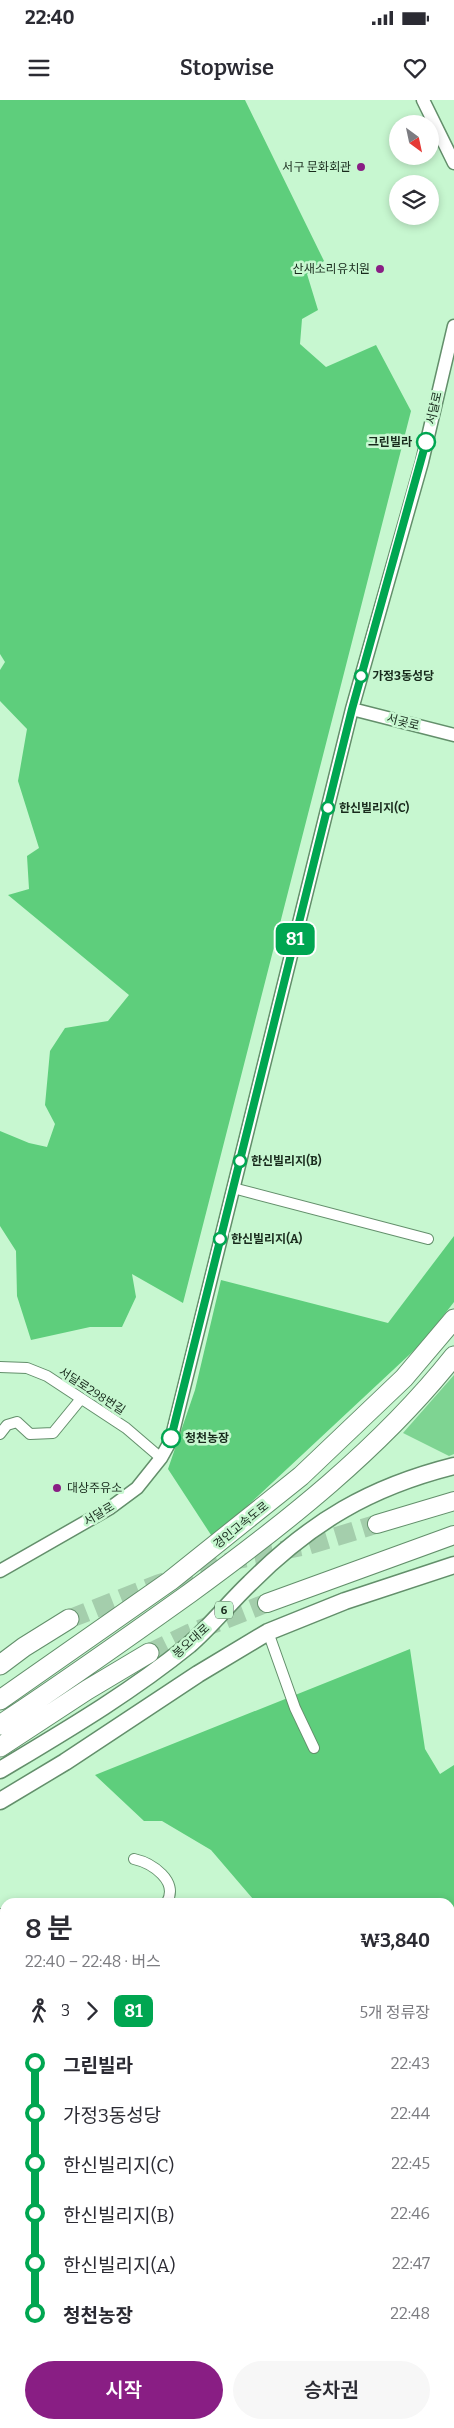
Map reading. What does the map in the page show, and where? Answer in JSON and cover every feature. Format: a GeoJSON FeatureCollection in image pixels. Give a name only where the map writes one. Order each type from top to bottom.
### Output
{"type":"FeatureCollection","features":[{"type":"Feature","properties":{"kind":"highway","name":"경인고속도로"},"geometry":{"type":"LineString","coordinates":[[0,1700],[170,1581],[301,1476],[404,1378],[454,1319]]}},
{"type":"Feature","properties":{"kind":"highway","name":"경인고속도로"},"geometry":{"type":"LineString","coordinates":[[0,1725],[86,1668],[253,1548],[316,1497],[370,1448],[430,1385],[454,1356]]}},
{"type":"Feature","properties":{"kind":"highway"},"geometry":{"type":"LineString","coordinates":[[376,1524],[454,1501]]}},
{"type":"Feature","properties":{"kind":"highway"},"geometry":{"type":"LineString","coordinates":[[267,1603],[454,1535]]}},
{"type":"Feature","properties":{"kind":"highway"},"geometry":{"type":"LineString","coordinates":[[403,1553],[420,1552],[454,1542]]}},
{"type":"Feature","properties":{"kind":"highway"},"geometry":{"type":"LineString","coordinates":[[0,1665],[24,1647],[69,1619]]}},
{"type":"Feature","properties":{"kind":"highway"},"geometry":{"type":"LineString","coordinates":[[0,1747],[87,1690],[149,1653]]}},
{"type":"Feature","properties":{"kind":"main road","name":"봉오대로"},"geometry":{"type":"LineString","coordinates":[[0,1770],[106,1707],[159,1669],[191,1643],[250,1582],[311,1529],[371,1493],[454,1466]]}},
{"type":"Feature","properties":{"kind":"main road"},"geometry":{"type":"LineString","coordinates":[[0,1801],[65,1762],[198,1674],[268,1632],[345,1601],[454,1565]]}},
{"type":"Feature","properties":{"kind":"street"},"geometry":{"type":"LineString","coordinates":[[423,100],[454,163]]}},
{"type":"Feature","properties":{"kind":"street","name":"서달로"},"geometry":{"type":"LineString","coordinates":[[0,1571],[110,1508],[137,1488],[161,1458],[171,1440],[352,709],[422,462],[454,326]]}},
{"type":"Feature","properties":{"kind":"street","name":"서곶로"},"geometry":{"type":"LineString","coordinates":[[352,709],[454,735]]}},
{"type":"Feature","properties":{"kind":"street"},"geometry":{"type":"LineString","coordinates":[[233,1188],[428,1239]]}},
{"type":"Feature","properties":{"kind":"street","name":"서달로298번길"},"geometry":{"type":"LineString","coordinates":[[0,1367],[28,1368],[47,1376],[80,1400],[126,1428],[161,1458]]}},
{"type":"Feature","properties":{"kind":"street"},"geometry":{"type":"LineString","coordinates":[[0,1434],[7,1425],[17,1422],[30,1434],[52,1433],[80,1400]]}},
{"type":"Feature","properties":{"kind":"street"},"geometry":{"type":"LineString","coordinates":[[268,1632],[295,1708],[314,1748]]}},
{"type":"Feature","properties":{"kind":"street"},"geometry":{"type":"LineString","coordinates":[[134,1859],[146,1862],[156,1868],[164,1877],[170,1893],[168,1898]]}},
{"type":"Feature","properties":{"kind":"green space"},"geometry":{"type":"Polygon","coordinates":[[[0,100],[245,100],[324,261],[307,274],[318,310],[302,319],[300,344],[326,367],[376,345],[411,411],[183,1303],[132,1274],[136,1297],[122,1327],[90,1327],[31,1340],[17,1296],[16,1251],[0,1226],[0,1131],[29,1143],[47,1147],[55,1124],[45,1105],[50,1051],[65,1028],[108,1021],[129,995],[8,895],[29,889],[27,856],[39,848],[18,781],[27,729],[0,701],[0,670],[5,662],[0,654],[0,100]]]}},
{"type":"Feature","properties":{"kind":"green space"},"geometry":{"type":"Polygon","coordinates":[[[454,1236],[454,1302],[423,1342],[213,1538],[168,1469],[195,1390],[221,1280],[388,1323],[454,1236]]]}},
{"type":"Feature","properties":{"kind":"green space"},"geometry":{"type":"Polygon","coordinates":[[[454,1375],[454,1454],[449,1456],[403,1433],[454,1375]]]}},
{"type":"Feature","properties":{"kind":"green space"},"geometry":{"type":"Polygon","coordinates":[[[410,1649],[425,1749],[440,1774],[454,1765],[454,1898],[252,1898],[211,1850],[162,1821],[144,1821],[95,1775],[410,1649]]]}},
{"type":"Feature","properties":{"kind":"tunnel"},"geometry":{"type":"LineString","coordinates":[[69,1619],[158,1584],[235,1560],[309,1545],[377,1524]]}},
{"type":"Feature","properties":{"kind":"tunnel"},"geometry":{"type":"LineString","coordinates":[[149,1653],[190,1633],[267,1603]]}},
{"type":"Feature","properties":{"kind":"bus line","name":"81"},"geometry":{"type":"LineString","coordinates":[[171,1438],[352,709],[426,442]]}},
{"type":"Feature","properties":{"kind":"place","name":"서구 문화회관"},"geometry":{"type":"Point","coordinates":[361,167]}},
{"type":"Feature","properties":{"kind":"place","name":"산새소리유치원"},"geometry":{"type":"Point","coordinates":[380,269]}},
{"type":"Feature","properties":{"kind":"place","name":"그린빌라"},"geometry":{"type":"Point","coordinates":[426,442]}},
{"type":"Feature","properties":{"kind":"place","name":"가정3동성당"},"geometry":{"type":"Point","coordinates":[361,676]}},
{"type":"Feature","properties":{"kind":"place","name":"한신빌리지(C)"},"geometry":{"type":"Point","coordinates":[328,808]}},
{"type":"Feature","properties":{"kind":"place","name":"한신빌리지(B)"},"geometry":{"type":"Point","coordinates":[240,1161]}},
{"type":"Feature","properties":{"kind":"place","name":"한신빌리지(A)"},"geometry":{"type":"Point","coordinates":[220,1239]}},
{"type":"Feature","properties":{"kind":"place","name":"청천농장"},"geometry":{"type":"Point","coordinates":[171,1438]}},
{"type":"Feature","properties":{"kind":"place","name":"대상주유소"},"geometry":{"type":"Point","coordinates":[57,1488]}}]}
